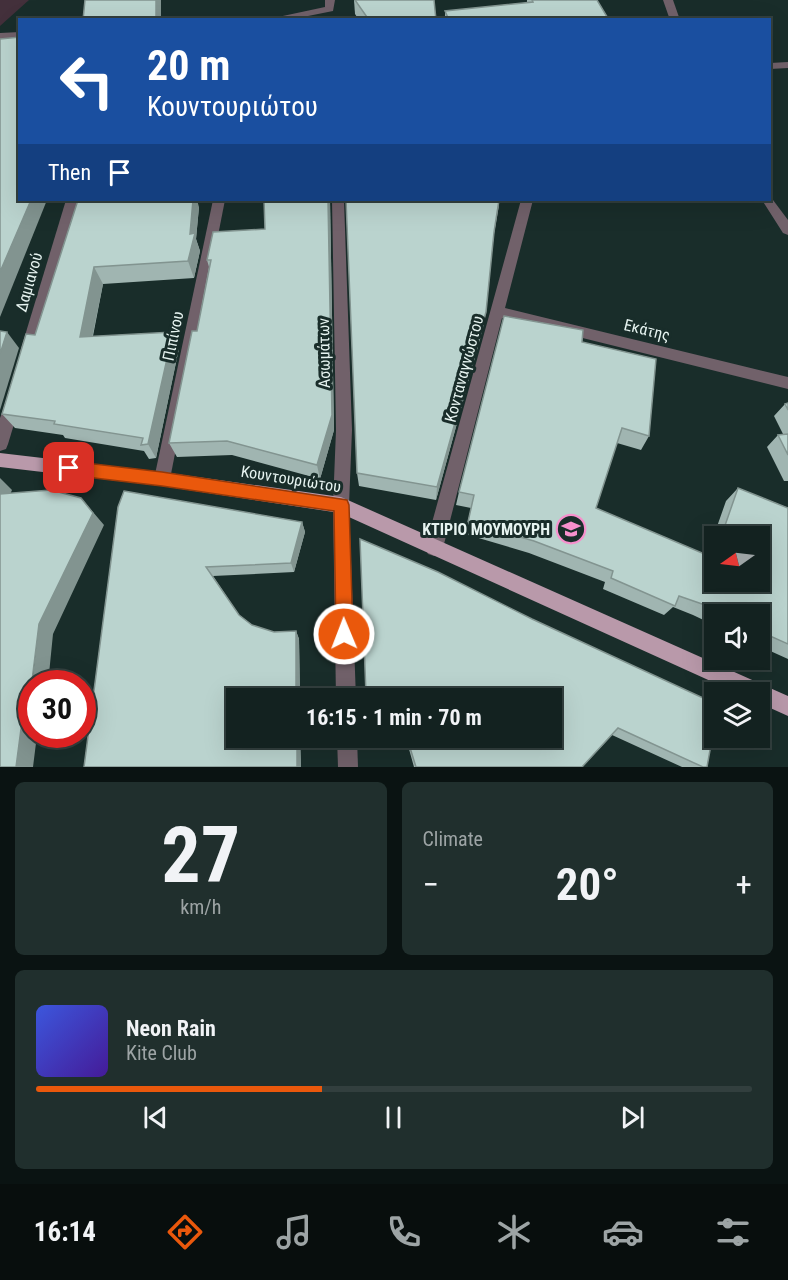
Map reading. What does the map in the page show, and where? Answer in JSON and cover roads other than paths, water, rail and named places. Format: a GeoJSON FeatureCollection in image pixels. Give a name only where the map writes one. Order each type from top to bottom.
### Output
{"type":"FeatureCollection","features":[{"type":"Feature","properties":{"kind":"main road","name":"Κουντουριώτου"},"geometry":{"type":"LineString","coordinates":[[0,460],[162,479],[341,505],[788,706]]}},
{"type":"Feature","properties":{"kind":"street"},"geometry":{"type":"LineString","coordinates":[[279,18],[330,9],[330,0]]}},
{"type":"Feature","properties":{"kind":"street"},"geometry":{"type":"LineString","coordinates":[[668,0],[674,18]]}},
{"type":"Feature","properties":{"kind":"street"},"geometry":{"type":"LineString","coordinates":[[0,36],[18,35]]}},
{"type":"Feature","properties":{"kind":"street"},"geometry":{"type":"LineString","coordinates":[[771,66],[788,65]]}},
{"type":"Feature","properties":{"kind":"street","name":"Δαμιανού"},"geometry":{"type":"LineString","coordinates":[[23,366],[72,201]]}},
{"type":"Feature","properties":{"kind":"street","name":"Πιπίνου"},"geometry":{"type":"LineString","coordinates":[[162,479],[219,201]]}},
{"type":"Feature","properties":{"kind":"street","name":"Ασωμάτων"},"geometry":{"type":"LineString","coordinates":[[338,201],[344,430],[341,505],[346,688]]}},
{"type":"Feature","properties":{"kind":"street","name":"Κονταναγνώστου"},"geometry":{"type":"LineString","coordinates":[[434,548],[527,201]]}},
{"type":"Feature","properties":{"kind":"street"},"geometry":{"type":"LineString","coordinates":[[769,201],[788,230]]}},
{"type":"Feature","properties":{"kind":"street","name":"Εκάτης"},"geometry":{"type":"LineString","coordinates":[[498,312],[788,383]]}},
{"type":"Feature","properties":{"kind":"street"},"geometry":{"type":"LineString","coordinates":[[0,444],[16,388]]}},
{"type":"Feature","properties":{"kind":"street"},"geometry":{"type":"LineString","coordinates":[[347,748],[348,767]]}},
{"type":"Feature","properties":{"kind":"place","name":"ΚΤΙΡΙΟ ΜΟΥΜΟΥΡΗ"},"geometry":{"type":"Point","coordinates":[571,529]}}]}
